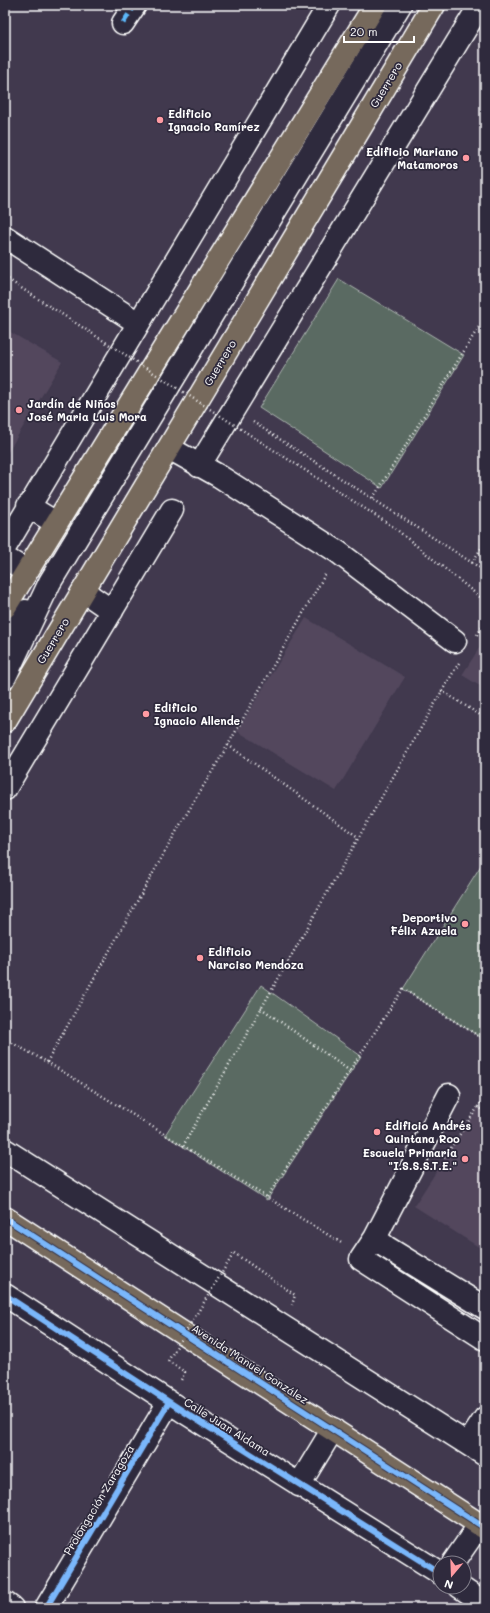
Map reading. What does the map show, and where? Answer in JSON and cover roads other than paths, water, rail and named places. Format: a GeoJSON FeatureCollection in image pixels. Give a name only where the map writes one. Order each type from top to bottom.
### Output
{"type":"FeatureCollection","features":[{"type":"Feature","properties":{"kind":"main road"},"geometry":{"type":"LineString","coordinates":[[5,608],[26,571],[375,5]]}},
{"type":"Feature","properties":{"kind":"main road","name":"Guerrero"},"geometry":{"type":"LineString","coordinates":[[5,721],[434,5]]}},
{"type":"Feature","properties":{"kind":"main road","name":"Avenida Manuel González"},"geometry":{"type":"LineString","coordinates":[[5,1218],[482,1526]]}},
{"type":"Feature","properties":{"kind":"street"},"geometry":{"type":"LineString","coordinates":[[5,547],[28,506],[329,5]]}},
{"type":"Feature","properties":{"kind":"street"},"geometry":{"type":"LineString","coordinates":[[5,677],[50,582],[400,5]]}},
{"type":"Feature","properties":{"kind":"street"},"geometry":{"type":"LineString","coordinates":[[199,466],[480,5]]}},
{"type":"Feature","properties":{"kind":"street"},"geometry":{"type":"LineString","coordinates":[[5,237],[138,323]]}},
{"type":"Feature","properties":{"kind":"street"},"geometry":{"type":"LineString","coordinates":[[168,448],[219,476],[338,552],[463,647]]}},
{"type":"Feature","properties":{"kind":"street"},"geometry":{"type":"LineString","coordinates":[[28,506],[56,523]]}},
{"type":"Feature","properties":{"kind":"street"},"geometry":{"type":"LineString","coordinates":[[5,789],[172,510]]}},
{"type":"Feature","properties":{"kind":"street"},"geometry":{"type":"LineString","coordinates":[[5,558],[26,571]]}},
{"type":"Feature","properties":{"kind":"street"},"geometry":{"type":"LineString","coordinates":[[5,638],[50,582]]}},
{"type":"Feature","properties":{"kind":"street"},"geometry":{"type":"LineString","coordinates":[[83,591],[112,611]]}},
{"type":"Feature","properties":{"kind":"street"},"geometry":{"type":"LineString","coordinates":[[449,1095],[375,1238],[361,1259],[485,1338]]}},
{"type":"Feature","properties":{"kind":"street"},"geometry":{"type":"LineString","coordinates":[[5,1150],[476,1450],[485,1418]]}},
{"type":"Feature","properties":{"kind":"street"},"geometry":{"type":"LineString","coordinates":[[375,1238],[386,1247],[485,1308]]}},
{"type":"Feature","properties":{"kind":"street","name":"Calle Juan Aldama"},"geometry":{"type":"LineString","coordinates":[[5,1295],[168,1402],[432,1568]]}},
{"type":"Feature","properties":{"kind":"street","name":"Prolongación Zaragoza"},"geometry":{"type":"LineString","coordinates":[[46,1608],[168,1402]]}},
{"type":"Feature","properties":{"kind":"street"},"geometry":{"type":"LineString","coordinates":[[300,1485],[333,1429]]}},
{"type":"Feature","properties":{"kind":"street"},"geometry":{"type":"LineString","coordinates":[[459,1555],[482,1526]]}},
{"type":"Feature","properties":{"kind":"street"},"geometry":{"type":"LineString","coordinates":[[472,1595],[485,1604]]}},
{"type":"Feature","properties":{"kind":"street"},"geometry":{"type":"LineString","coordinates":[[5,1603],[12,1608]]}},
{"type":"Feature","properties":{"kind":"place","name":"Edificio Ignacio Ramírez"},"geometry":{"type":"Point","coordinates":[160,120]}},
{"type":"Feature","properties":{"kind":"place","name":"Edificio Mariano Matamoros"},"geometry":{"type":"Point","coordinates":[466,158]}},
{"type":"Feature","properties":{"kind":"place","name":"Jardín de Niños José Maria Luis Mora"},"geometry":{"type":"Point","coordinates":[19,410]}},
{"type":"Feature","properties":{"kind":"place","name":"Edificio Ignacio Allende"},"geometry":{"type":"Point","coordinates":[146,714]}},
{"type":"Feature","properties":{"kind":"place","name":"Deportivo Félix Azuela"},"geometry":{"type":"Point","coordinates":[465,924]}},
{"type":"Feature","properties":{"kind":"place","name":"Edificio Narciso Mendoza"},"geometry":{"type":"Point","coordinates":[200,958]}},
{"type":"Feature","properties":{"kind":"place","name":"Edificio Andrés Quintana Roo"},"geometry":{"type":"Point","coordinates":[377,1132]}},
{"type":"Feature","properties":{"kind":"place","name":"Escuela Primaria \"I.S.S.S.T.E.\""},"geometry":{"type":"Point","coordinates":[465,1159]}}]}
